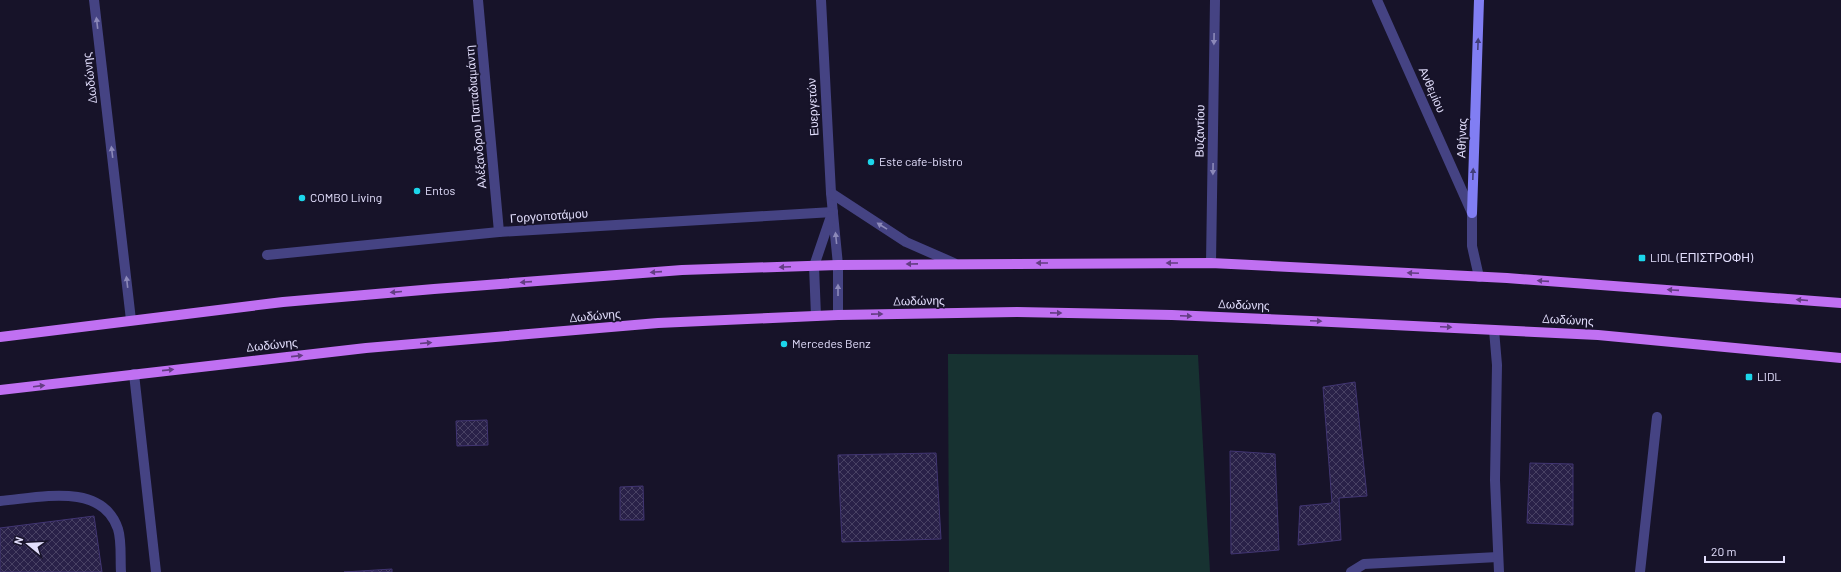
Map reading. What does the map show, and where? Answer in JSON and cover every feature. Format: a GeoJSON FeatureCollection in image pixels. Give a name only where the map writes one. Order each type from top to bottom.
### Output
{"type":"FeatureCollection","features":[{"type":"Feature","properties":{"kind":"main road"},"geometry":{"type":"LineString","coordinates":[[0,337],[283,302],[434,289],[682,270],[838,265],[954,263],[1211,263],[1479,277],[1841,303]]}},
{"type":"Feature","properties":{"kind":"main road","name":"Δωδώνης"},"geometry":{"type":"LineString","coordinates":[[0,390],[374,347],[658,324],[838,315],[1017,312],[1172,315],[1606,335],[1841,358]]}},
{"type":"Feature","properties":{"kind":"street","name":"Δωδώνης"},"geometry":{"type":"LineString","coordinates":[[94,0],[131,320]]}},
{"type":"Feature","properties":{"kind":"street","name":"Αλέξανδρου Παπαδιαμάντη"},"geometry":{"type":"LineString","coordinates":[[478,0],[499,232]]}},
{"type":"Feature","properties":{"kind":"street","name":"Ευεργετών"},"geometry":{"type":"LineString","coordinates":[[821,0],[831,192],[838,265],[838,315]]}},
{"type":"Feature","properties":{"kind":"street","name":"Βυζαντίου"},"geometry":{"type":"LineString","coordinates":[[1211,263],[1215,0]]}},
{"type":"Feature","properties":{"kind":"street","name":"Ανθεμίου"},"geometry":{"type":"LineString","coordinates":[[1377,0],[1472,213]]}},
{"type":"Feature","properties":{"kind":"street","name":"Αθήνας"},"geometry":{"type":"LineString","coordinates":[[1479,0],[1471,228],[1472,246],[1479,277]]}},
{"type":"Feature","properties":{"kind":"street"},"geometry":{"type":"LineString","coordinates":[[831,192],[906,242],[954,263]]}},
{"type":"Feature","properties":{"kind":"street","name":"Γοργοποτάμου"},"geometry":{"type":"LineString","coordinates":[[267,255],[499,232],[833,212]]}},
{"type":"Feature","properties":{"kind":"street"},"geometry":{"type":"LineString","coordinates":[[816,316],[814,266],[833,212]]}},
{"type":"Feature","properties":{"kind":"street"},"geometry":{"type":"LineString","coordinates":[[1494,330],[1497,365],[1495,480],[1499,572]]}},
{"type":"Feature","properties":{"kind":"street"},"geometry":{"type":"LineString","coordinates":[[134,374],[156,572]]}},
{"type":"Feature","properties":{"kind":"street"},"geometry":{"type":"LineString","coordinates":[[1640,572],[1657,417]]}},
{"type":"Feature","properties":{"kind":"street"},"geometry":{"type":"LineString","coordinates":[[0,501],[73,495],[94,502],[103,508],[112,518],[118,530],[121,572]]}},
{"type":"Feature","properties":{"kind":"street"},"geometry":{"type":"LineString","coordinates":[[1351,572],[1364,564],[1498,557]]}},
{"type":"Feature","properties":{"kind":"green space"},"geometry":{"type":"Polygon","coordinates":[[[948,354],[1198,355],[1210,572],[949,572],[948,354]]]}},
{"type":"Feature","properties":{"kind":"building"},"geometry":{"type":"Polygon","coordinates":[[[1355,382],[1367,496],[1339,498],[1341,540],[1298,545],[1300,506],[1332,503],[1323,387],[1355,382]]]}},
{"type":"Feature","properties":{"kind":"building"},"geometry":{"type":"Polygon","coordinates":[[[487,420],[488,445],[457,446],[456,421],[487,420]]]}},
{"type":"Feature","properties":{"kind":"building"},"geometry":{"type":"Polygon","coordinates":[[[1230,451],[1275,454],[1279,550],[1231,554],[1230,451]]]}},
{"type":"Feature","properties":{"kind":"building"},"geometry":{"type":"Polygon","coordinates":[[[936,453],[941,539],[842,542],[838,455],[936,453]]]}},
{"type":"Feature","properties":{"kind":"building"},"geometry":{"type":"Polygon","coordinates":[[[1530,463],[1573,464],[1573,525],[1527,523],[1530,463]]]}},
{"type":"Feature","properties":{"kind":"building"},"geometry":{"type":"Polygon","coordinates":[[[643,486],[644,520],[620,520],[620,487],[643,486]]]}},
{"type":"Feature","properties":{"kind":"building"},"geometry":{"type":"Polygon","coordinates":[[[94,516],[102,572],[0,572],[0,528],[94,516]]]}},
{"type":"Feature","properties":{"kind":"building"},"geometry":{"type":"Polygon","coordinates":[[[392,569],[392,572],[344,572],[392,569]]]}},
{"type":"Feature","properties":{"kind":"place","name":"Este cafe-bistro"},"geometry":{"type":"Point","coordinates":[871,162]}},
{"type":"Feature","properties":{"kind":"place","name":"Entos"},"geometry":{"type":"Point","coordinates":[417,191]}},
{"type":"Feature","properties":{"kind":"place","name":"COMBO Living"},"geometry":{"type":"Point","coordinates":[302,198]}},
{"type":"Feature","properties":{"kind":"place","name":"LIDL (ΕΠΙΣΤΡΟΦΗ)"},"geometry":{"type":"Point","coordinates":[1642,258]}},
{"type":"Feature","properties":{"kind":"place","name":"Mercedes Benz"},"geometry":{"type":"Point","coordinates":[784,344]}},
{"type":"Feature","properties":{"kind":"place","name":"LIDL"},"geometry":{"type":"Point","coordinates":[1749,377]}}]}
